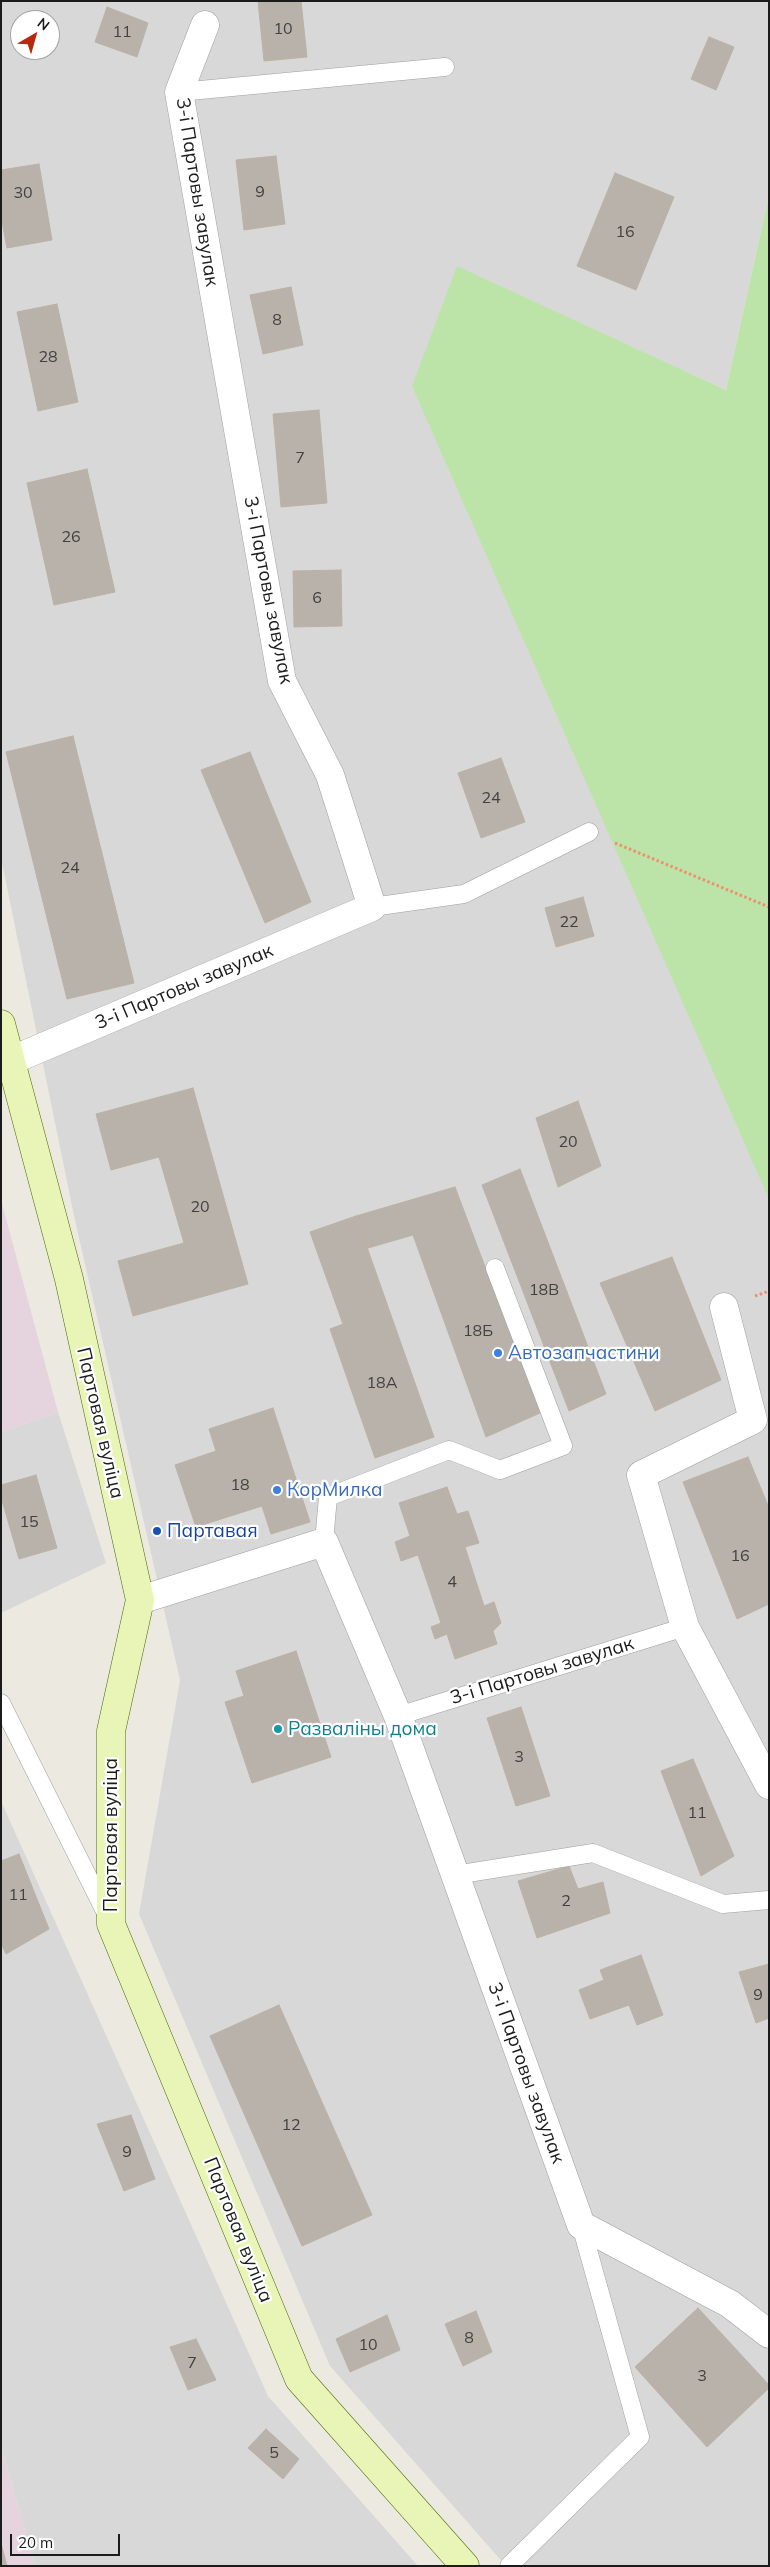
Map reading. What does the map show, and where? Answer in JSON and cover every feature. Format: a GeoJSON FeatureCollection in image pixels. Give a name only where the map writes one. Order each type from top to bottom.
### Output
{"type":"FeatureCollection","features":[{"type":"Feature","properties":{"kind":"street","name":"3-і Партовы завулак"},"geometry":{"type":"LineString","coordinates":[[10,1061],[372,907],[330,775],[282,681],[179,92],[206,25]]}},
{"type":"Feature","properties":{"kind":"street","name":"Партовая вуліца"},"geometry":{"type":"LineString","coordinates":[[1,1024],[68,1279],[140,1600],[111,1731],[111,1924],[299,2379],[465,2566]]}},
{"type":"Feature","properties":{"kind":"street"},"geometry":{"type":"LineString","coordinates":[[724,1308],[753,1420],[641,1475],[685,1627],[769,1785]]}},
{"type":"Feature","properties":{"kind":"street","name":"3-і Партовы завулак"},"geometry":{"type":"LineString","coordinates":[[324,1542],[398,1716],[581,2225]]}},
{"type":"Feature","properties":{"kind":"street"},"geometry":{"type":"LineString","coordinates":[[140,1600],[324,1542]]}},
{"type":"Feature","properties":{"kind":"street"},"geometry":{"type":"LineString","coordinates":[[581,2225],[730,2304],[769,2334]]}},
{"type":"Feature","properties":{"kind":"lane"},"geometry":{"type":"LineString","coordinates":[[179,92],[446,67]]}},
{"type":"Feature","properties":{"kind":"lane"},"geometry":{"type":"LineString","coordinates":[[372,907],[464,894],[589,832]]}},
{"type":"Feature","properties":{"kind":"lane"},"geometry":{"type":"LineString","coordinates":[[324,1542],[328,1497],[449,1450],[500,1470],[563,1446],[495,1268]]}},
{"type":"Feature","properties":{"kind":"lane","name":"3-і Партовы завулак"},"geometry":{"type":"LineString","coordinates":[[398,1716],[685,1627]]}},
{"type":"Feature","properties":{"kind":"lane"},"geometry":{"type":"LineString","coordinates":[[1,1703],[111,1924]]}},
{"type":"Feature","properties":{"kind":"lane"},"geometry":{"type":"LineString","coordinates":[[455,1875],[593,1853],[722,1904],[769,1900]]}},
{"type":"Feature","properties":{"kind":"lane"},"geometry":{"type":"LineString","coordinates":[[509,2566],[640,2437],[581,2225]]}},
{"type":"Feature","properties":{"kind":"path"},"geometry":{"type":"LineString","coordinates":[[589,832],[769,907]]}},
{"type":"Feature","properties":{"kind":"shaded area"},"geometry":{"type":"Polygon","coordinates":[[[1,1],[769,1],[769,195],[726,390],[457,267],[769,1192],[769,2566],[506,2566],[330,2366],[139,1914],[180,1680],[74,1216],[1,858],[1,1]]]}},
{"type":"Feature","properties":{"kind":"shaded area"},"geometry":{"type":"Polygon","coordinates":[[[1,1200],[58,1412],[1,1432],[1,1200]]]}},
{"type":"Feature","properties":{"kind":"shaded area"},"geometry":{"type":"Polygon","coordinates":[[[58,1412],[106,1563],[1,1613],[1,1432],[58,1412]]]}},
{"type":"Feature","properties":{"kind":"shaded area"},"geometry":{"type":"Polygon","coordinates":[[[1,1801],[268,2396],[418,2566],[35,2566],[1,2447],[1,1801]]]}},
{"type":"Feature","properties":{"kind":"shaded area"},"geometry":{"type":"Polygon","coordinates":[[[1,2447],[35,2566],[1,2566],[1,2447]]]}},
{"type":"Feature","properties":{"kind":"green space"},"geometry":{"type":"Polygon","coordinates":[[[769,195],[769,1199],[412,386],[457,266],[726,390],[769,195]]]}},
{"type":"Feature","properties":{"kind":"building"},"geometry":{"type":"Polygon","coordinates":[[[258,1],[301,1],[307,57],[264,61],[258,1]]]}},
{"type":"Feature","properties":{"kind":"building"},"geometry":{"type":"Polygon","coordinates":[[[107,7],[148,23],[137,57],[95,42],[107,7]]]}},
{"type":"Feature","properties":{"kind":"building"},"geometry":{"type":"Polygon","coordinates":[[[709,37],[734,47],[716,90],[691,79],[709,37]]]}},
{"type":"Feature","properties":{"kind":"building"},"geometry":{"type":"Polygon","coordinates":[[[276,156],[285,224],[244,230],[236,160],[276,156]]]}},
{"type":"Feature","properties":{"kind":"building"},"geometry":{"type":"Polygon","coordinates":[[[39,164],[52,240],[7,248],[1,216],[1,170],[39,164]]]}},
{"type":"Feature","properties":{"kind":"building"},"geometry":{"type":"Polygon","coordinates":[[[615,173],[674,197],[636,290],[577,266],[615,173]]]}},
{"type":"Feature","properties":{"kind":"building"},"geometry":{"type":"Polygon","coordinates":[[[291,287],[303,345],[263,354],[250,295],[291,287]]]}},
{"type":"Feature","properties":{"kind":"building"},"geometry":{"type":"Polygon","coordinates":[[[57,304],[78,402],[38,411],[17,312],[57,304]]]}},
{"type":"Feature","properties":{"kind":"building"},"geometry":{"type":"Polygon","coordinates":[[[319,410],[327,503],[281,507],[273,414],[319,410]]]}},
{"type":"Feature","properties":{"kind":"building"},"geometry":{"type":"Polygon","coordinates":[[[87,469],[115,592],[54,605],[27,483],[87,469]]]}},
{"type":"Feature","properties":{"kind":"building"},"geometry":{"type":"Polygon","coordinates":[[[341,570],[342,626],[294,627],[293,571],[341,570]]]}},
{"type":"Feature","properties":{"kind":"building"},"geometry":{"type":"Polygon","coordinates":[[[73,736],[134,983],[67,999],[6,752],[73,736]]]}},
{"type":"Feature","properties":{"kind":"building"},"geometry":{"type":"Polygon","coordinates":[[[250,752],[311,902],[265,923],[201,770],[250,752]]]}},
{"type":"Feature","properties":{"kind":"building"},"geometry":{"type":"Polygon","coordinates":[[[501,758],[525,822],[481,838],[458,773],[501,758]]]}},
{"type":"Feature","properties":{"kind":"building"},"geometry":{"type":"Polygon","coordinates":[[[583,897],[594,936],[556,947],[545,908],[583,897]]]}},
{"type":"Feature","properties":{"kind":"building"},"geometry":{"type":"Polygon","coordinates":[[[193,1088],[248,1284],[133,1316],[118,1261],[184,1243],[159,1157],[111,1170],[96,1114],[193,1088]]]}},
{"type":"Feature","properties":{"kind":"building"},"geometry":{"type":"Polygon","coordinates":[[[578,1101],[601,1166],[558,1187],[536,1118],[578,1101]]]}},
{"type":"Feature","properties":{"kind":"building"},"geometry":{"type":"Polygon","coordinates":[[[520,1169],[606,1394],[569,1411],[482,1185],[520,1169]]]}},
{"type":"Feature","properties":{"kind":"building"},"geometry":{"type":"Polygon","coordinates":[[[455,1187],[540,1413],[486,1437],[413,1235],[368,1248],[356,1216],[455,1187]]]}},
{"type":"Feature","properties":{"kind":"building"},"geometry":{"type":"Polygon","coordinates":[[[356,1216],[434,1437],[375,1458],[330,1329],[343,1324],[310,1232],[356,1216]]]}},
{"type":"Feature","properties":{"kind":"building"},"geometry":{"type":"Polygon","coordinates":[[[672,1257],[721,1380],[655,1411],[600,1283],[672,1257]]]}},
{"type":"Feature","properties":{"kind":"building"},"geometry":{"type":"Polygon","coordinates":[[[273,1408],[310,1522],[271,1534],[262,1506],[196,1527],[175,1465],[216,1451],[209,1429],[273,1408]]]}},
{"type":"Feature","properties":{"kind":"building"},"geometry":{"type":"Polygon","coordinates":[[[748,1457],[769,1508],[769,1604],[737,1619],[683,1482],[748,1457]]]}},
{"type":"Feature","properties":{"kind":"building"},"geometry":{"type":"Polygon","coordinates":[[[36,1475],[57,1548],[19,1559],[1,1497],[1,1485],[36,1475]]]}},
{"type":"Feature","properties":{"kind":"building"},"geometry":{"type":"Polygon","coordinates":[[[447,1487],[457,1514],[468,1511],[479,1543],[465,1547],[484,1606],[494,1602],[501,1623],[493,1631],[497,1644],[455,1659],[447,1634],[435,1639],[431,1627],[441,1623],[418,1555],[401,1561],[395,1542],[410,1536],[399,1503],[447,1487]]]}},
{"type":"Feature","properties":{"kind":"building","name":"Разваліны дома"},"geometry":{"type":"Polygon","coordinates":[[[296,1651],[331,1757],[252,1783],[225,1702],[244,1696],[236,1671],[296,1651]]]}},
{"type":"Feature","properties":{"kind":"building"},"geometry":{"type":"Polygon","coordinates":[[[521,1707],[550,1796],[516,1806],[487,1718],[521,1707]]]}},
{"type":"Feature","properties":{"kind":"building"},"geometry":{"type":"Polygon","coordinates":[[[693,1759],[734,1856],[701,1876],[661,1771],[693,1759]]]}},
{"type":"Feature","properties":{"kind":"building"},"geometry":{"type":"Polygon","coordinates":[[[19,1854],[49,1929],[6,1954],[1,1943],[1,1861],[19,1854]]]}},
{"type":"Feature","properties":{"kind":"building"},"geometry":{"type":"Polygon","coordinates":[[[569,1866],[578,1889],[603,1882],[610,1913],[537,1938],[518,1881],[569,1866]]]}},
{"type":"Feature","properties":{"kind":"building"},"geometry":{"type":"Polygon","coordinates":[[[641,1955],[663,2015],[637,2025],[629,2005],[590,2019],[579,1990],[604,1980],[600,1970],[641,1955]]]}},
{"type":"Feature","properties":{"kind":"building"},"geometry":{"type":"Polygon","coordinates":[[[769,1964],[769,2018],[756,2023],[739,1972],[769,1964]]]}},
{"type":"Feature","properties":{"kind":"building"},"geometry":{"type":"Polygon","coordinates":[[[279,2005],[372,2215],[302,2246],[210,2036],[279,2005]]]}},
{"type":"Feature","properties":{"kind":"building"},"geometry":{"type":"Polygon","coordinates":[[[131,2115],[155,2179],[124,2191],[97,2124],[131,2115]]]}},
{"type":"Feature","properties":{"kind":"building"},"geometry":{"type":"Polygon","coordinates":[[[698,2308],[769,2385],[769,2388],[707,2447],[635,2367],[698,2308]]]}},
{"type":"Feature","properties":{"kind":"building"},"geometry":{"type":"Polygon","coordinates":[[[476,2311],[492,2352],[463,2366],[445,2324],[476,2311]]]}},
{"type":"Feature","properties":{"kind":"building"},"geometry":{"type":"Polygon","coordinates":[[[387,2315],[400,2350],[350,2372],[336,2339],[387,2315]]]}},
{"type":"Feature","properties":{"kind":"building"},"geometry":{"type":"Polygon","coordinates":[[[196,2339],[216,2380],[188,2390],[170,2347],[196,2339]]]}},
{"type":"Feature","properties":{"kind":"building"},"geometry":{"type":"Polygon","coordinates":[[[266,2429],[299,2459],[283,2479],[248,2448],[266,2429]]]}},
{"type":"Feature","properties":{"kind":"building"},"geometry":{"type":"Polygon","coordinates":[[[1,2543],[7,2566],[1,2566],[1,2543]]]}},
{"type":"Feature","properties":{"kind":"place","name":"Автозапчастини"},"geometry":{"type":"Point","coordinates":[498,1353]}},
{"type":"Feature","properties":{"kind":"place","name":"КорМилка"},"geometry":{"type":"Point","coordinates":[277,1490]}},
{"type":"Feature","properties":{"kind":"place","name":"Партавая"},"geometry":{"type":"Point","coordinates":[157,1531]}},
{"type":"Feature","properties":{"kind":"place","name":"Разваліны дома"},"geometry":{"type":"Point","coordinates":[278,1729]}}]}
